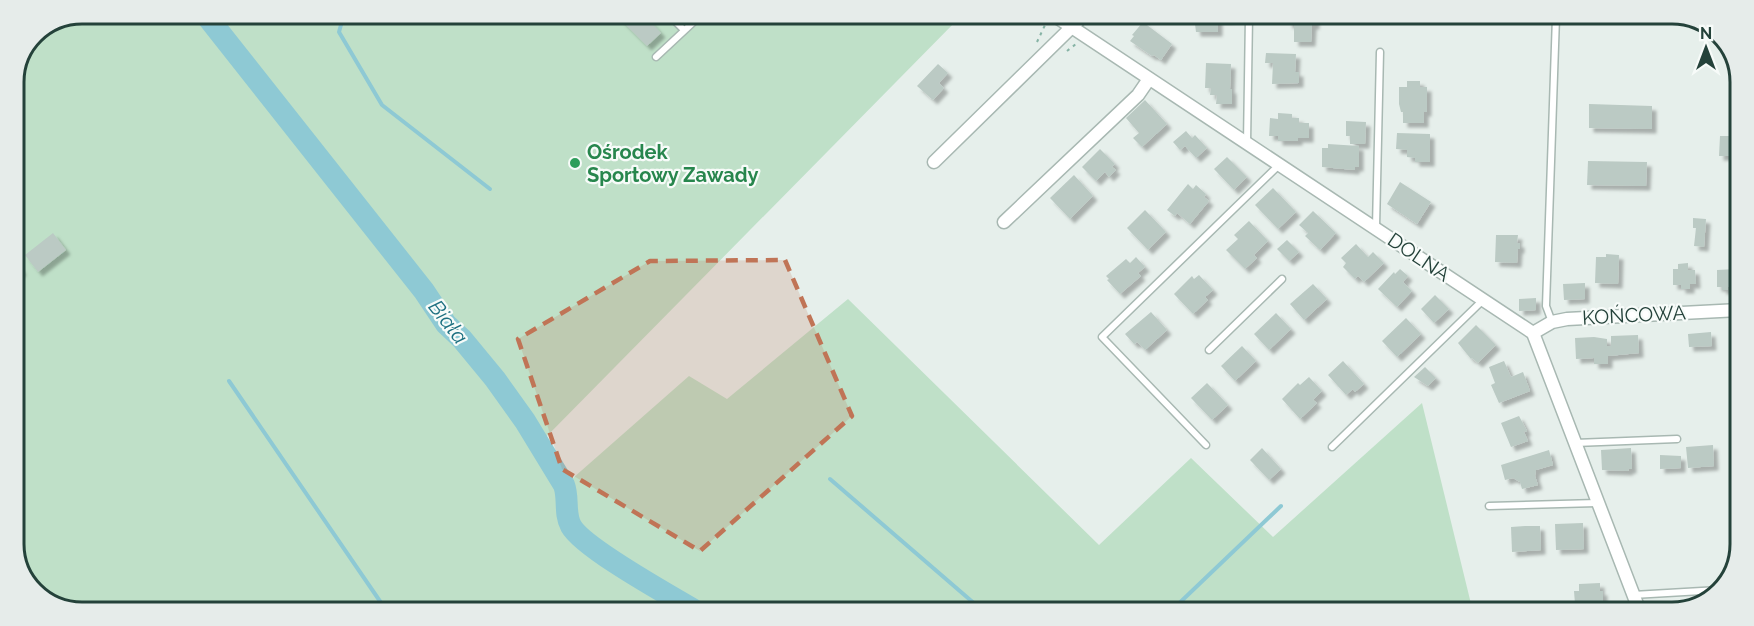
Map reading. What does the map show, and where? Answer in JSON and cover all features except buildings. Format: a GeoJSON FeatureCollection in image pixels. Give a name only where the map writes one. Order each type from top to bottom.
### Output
{"type":"FeatureCollection","features":[{"type":"Feature","properties":{"kind":"street","name":"DOLNA"},"geometry":{"type":"LineString","coordinates":[[1068,24],[1533,333]]}},
{"type":"Feature","properties":{"kind":"street"},"geometry":{"type":"LineString","coordinates":[[934,162],[1076,24]]}},
{"type":"Feature","properties":{"kind":"street"},"geometry":{"type":"LineString","coordinates":[[1004,222],[1138,94],[1149,79]]}},
{"type":"Feature","properties":{"kind":"street","name":"KOŃCOWA"},"geometry":{"type":"LineString","coordinates":[[1533,333],[1552,322],[1567,319],[1730,310]]}},
{"type":"Feature","properties":{"kind":"street"},"geometry":{"type":"LineString","coordinates":[[1533,333],[1636,602]]}},
{"type":"Feature","properties":{"kind":"lane"},"geometry":{"type":"LineString","coordinates":[[678,24],[684,30]]}},
{"type":"Feature","properties":{"kind":"lane"},"geometry":{"type":"LineString","coordinates":[[656,57],[691,24]]}},
{"type":"Feature","properties":{"kind":"lane"},"geometry":{"type":"LineString","coordinates":[[1247,144],[1249,24]]}},
{"type":"Feature","properties":{"kind":"lane"},"geometry":{"type":"LineString","coordinates":[[1552,322],[1546,306],[1556,24]]}},
{"type":"Feature","properties":{"kind":"lane"},"geometry":{"type":"LineString","coordinates":[[1376,227],[1380,52]]}},
{"type":"Feature","properties":{"kind":"lane"},"geometry":{"type":"LineString","coordinates":[[1206,444],[1102,337],[1279,165]]}},
{"type":"Feature","properties":{"kind":"lane"},"geometry":{"type":"LineString","coordinates":[[1209,350],[1282,279]]}},
{"type":"Feature","properties":{"kind":"lane"},"geometry":{"type":"LineString","coordinates":[[1332,447],[1483,300]]}},
{"type":"Feature","properties":{"kind":"lane"},"geometry":{"type":"LineString","coordinates":[[1575,443],[1677,439]]}},
{"type":"Feature","properties":{"kind":"lane"},"geometry":{"type":"LineString","coordinates":[[1489,507],[1597,503]]}},
{"type":"Feature","properties":{"kind":"lane"},"geometry":{"type":"LineString","coordinates":[[1633,595],[1704,592]]}},
{"type":"Feature","properties":{"kind":"path"},"geometry":{"type":"LineString","coordinates":[[1067,51],[1081,42]]}},
{"type":"Feature","properties":{"kind":"highlighted area"},"geometry":{"type":"Polygon","coordinates":[[[785,260],[852,416],[700,551],[562,469],[518,339],[650,261],[785,260]]]}},
{"type":"Feature","properties":{"kind":"green space"},"geometry":{"type":"Polygon","coordinates":[[[82,24],[953,24],[545,438],[573,478],[689,376],[727,399],[848,299],[1099,545],[1191,458],[1273,537],[1422,403],[1471,602],[71,601],[56,596],[41,585],[27,563],[24,548],[25,71],[28,60],[41,41],[60,28],[82,24]]]}},
{"type":"Feature","properties":{"kind":"waterway","name":"Biała"},"geometry":{"type":"LineString","coordinates":[[213,24],[424,291],[446,324],[462,339],[495,379],[525,421],[564,485],[571,526],[609,558],[680,602]]}},
{"type":"Feature","properties":{"kind":"waterway"},"geometry":{"type":"LineString","coordinates":[[341,24],[339,32],[382,105],[490,189]]}},
{"type":"Feature","properties":{"kind":"waterway"},"geometry":{"type":"LineString","coordinates":[[229,381],[381,602]]}},
{"type":"Feature","properties":{"kind":"waterway"},"geometry":{"type":"LineString","coordinates":[[830,479],[973,602]]}},
{"type":"Feature","properties":{"kind":"waterway"},"geometry":{"type":"LineString","coordinates":[[1180,602],[1281,506]]}},
{"type":"Feature","properties":{"kind":"place","name":"Ośrodek Sportowy Zawady"},"geometry":{"type":"Point","coordinates":[575,163]}}]}
